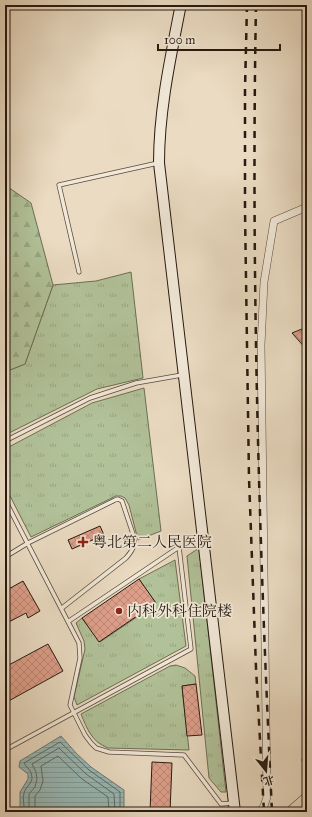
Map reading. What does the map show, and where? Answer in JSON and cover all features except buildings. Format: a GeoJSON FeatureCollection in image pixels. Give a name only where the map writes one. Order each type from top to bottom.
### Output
{"type":"FeatureCollection","features":[{"type":"Feature","properties":{"kind":"highway"},"geometry":{"type":"LineString","coordinates":[[291,812],[307,798]]}},
{"type":"Feature","properties":{"kind":"main road"},"geometry":{"type":"LineString","coordinates":[[181,7],[165,86],[159,163],[185,375],[234,807]]}},
{"type":"Feature","properties":{"kind":"street"},"geometry":{"type":"LineString","coordinates":[[260,812],[267,797],[261,345],[264,282],[274,221],[307,207]]}},
{"type":"Feature","properties":{"kind":"lane"},"geometry":{"type":"LineString","coordinates":[[164,5],[181,7]]}},
{"type":"Feature","properties":{"kind":"lane"},"geometry":{"type":"LineString","coordinates":[[79,272],[59,185],[159,163]]}},
{"type":"Feature","properties":{"kind":"lane"},"geometry":{"type":"LineString","coordinates":[[5,441],[90,398],[136,383],[185,375]]}},
{"type":"Feature","properties":{"kind":"lane"},"geometry":{"type":"LineString","coordinates":[[5,500],[76,636],[80,650],[80,658],[70,704],[85,735],[96,748],[109,752],[184,756],[221,804],[234,807]]}},
{"type":"Feature","properties":{"kind":"lane"},"geometry":{"type":"LineString","coordinates":[[5,557],[115,500],[120,500],[124,503],[134,537],[135,543],[133,550],[126,558],[62,608]]}},
{"type":"Feature","properties":{"kind":"lane"},"geometry":{"type":"LineString","coordinates":[[69,621],[179,547],[204,544]]}},
{"type":"Feature","properties":{"kind":"lane"},"geometry":{"type":"LineString","coordinates":[[5,750],[191,649],[179,547]]}},
{"type":"Feature","properties":{"kind":"lane"},"geometry":{"type":"LineString","coordinates":[[307,758],[304,760],[307,765]]}},
{"type":"Feature","properties":{"kind":"green space"},"geometry":{"type":"Polygon","coordinates":[[[5,185],[31,203],[53,285],[25,364],[5,372],[5,185]]]}},
{"type":"Feature","properties":{"kind":"green space"},"geometry":{"type":"Polygon","coordinates":[[[131,272],[143,378],[97,389],[5,435],[5,372],[25,364],[53,285],[96,281],[131,272]]]}},
{"type":"Feature","properties":{"kind":"green space"},"geometry":{"type":"Polygon","coordinates":[[[144,388],[161,531],[138,540],[129,505],[125,498],[116,496],[31,537],[5,486],[5,449],[92,403],[144,388]]]}},
{"type":"Feature","properties":{"kind":"green space"},"geometry":{"type":"Polygon","coordinates":[[[199,548],[226,792],[221,792],[209,778],[187,556],[199,548]]]}},
{"type":"Feature","properties":{"kind":"green space"},"geometry":{"type":"Polygon","coordinates":[[[175,560],[186,646],[77,705],[74,697],[85,649],[84,641],[76,623],[82,618],[100,642],[156,604],[139,579],[175,560]]]}},
{"type":"Feature","properties":{"kind":"green space"},"geometry":{"type":"Polygon","coordinates":[[[176,665],[185,668],[195,676],[196,684],[182,686],[189,750],[108,748],[94,739],[81,714],[170,666],[176,665]]]}},
{"type":"Feature","properties":{"kind":"water"},"geometry":{"type":"Polygon","coordinates":[[[61,736],[91,767],[124,790],[124,812],[20,812],[20,792],[28,779],[28,774],[19,767],[20,761],[61,736]]]}},
{"type":"Feature","properties":{"kind":"railway"},"geometry":{"type":"LineString","coordinates":[[247,5],[245,211],[249,478],[256,668],[264,812]]}},
{"type":"Feature","properties":{"kind":"railway"},"geometry":{"type":"LineString","coordinates":[[256,5],[255,308],[263,610],[272,812]]}},
{"type":"Feature","properties":{"kind":"place","name":"粤北第二人民医院"},"geometry":{"type":"Point","coordinates":[83,542]}},
{"type":"Feature","properties":{"kind":"place","name":"内科外科住院楼"},"geometry":{"type":"Point","coordinates":[119,611]}}]}
